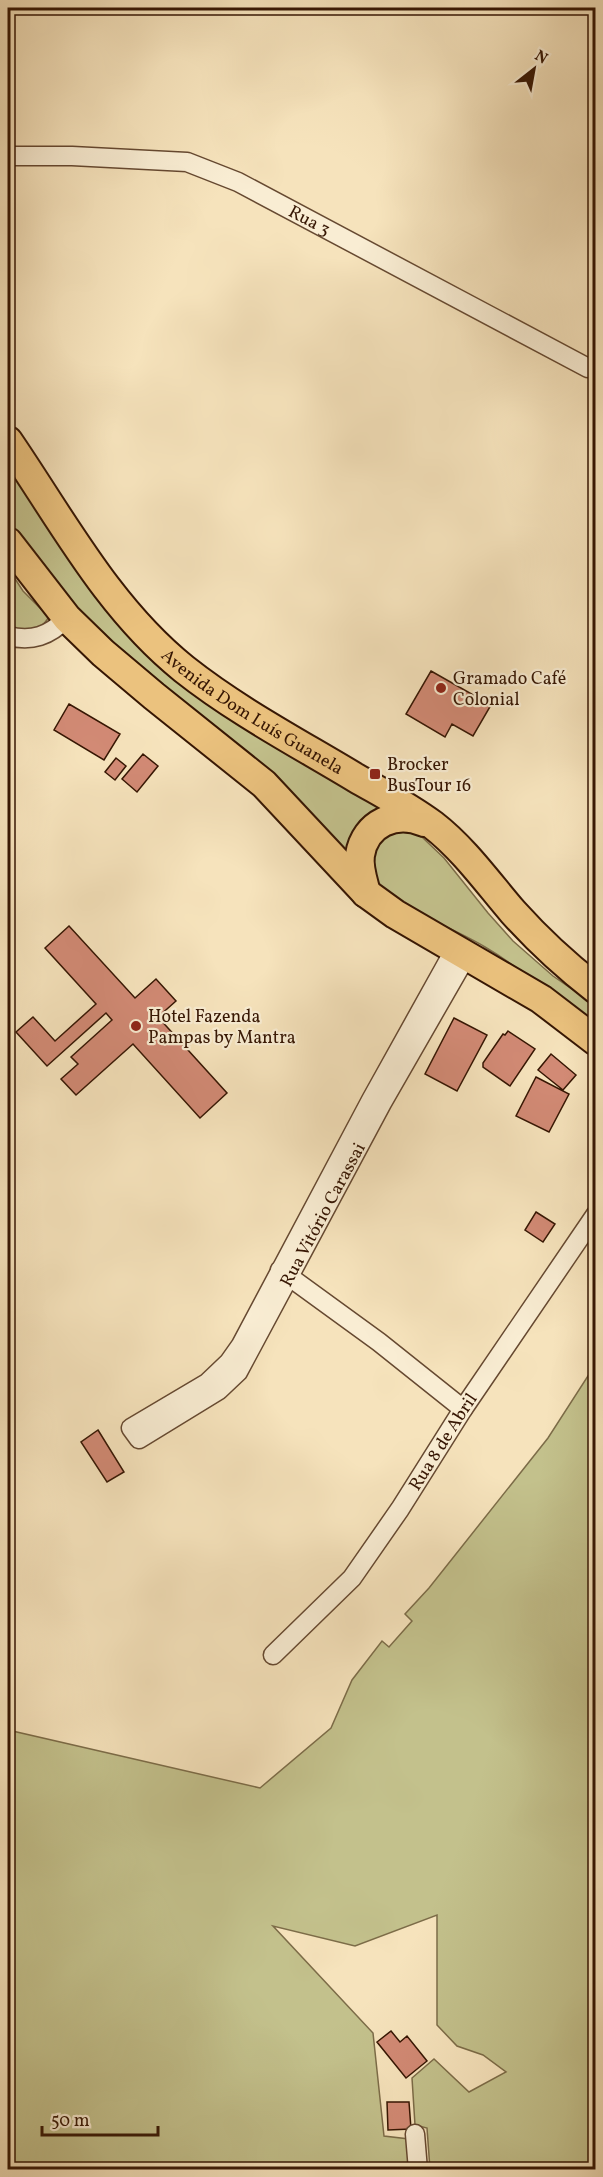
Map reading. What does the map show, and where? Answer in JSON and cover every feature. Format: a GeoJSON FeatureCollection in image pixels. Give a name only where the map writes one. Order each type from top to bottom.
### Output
{"type":"FeatureCollection","features":[{"type":"Feature","properties":{"kind":"main road","name":"Avenida Dom Luís Guanela"},"geometry":{"type":"LineString","coordinates":[[8,441],[115,600],[151,639],[175,661],[238,708],[407,807],[435,826],[473,864],[543,944],[562,963],[596,989]]}},
{"type":"Feature","properties":{"kind":"main road"},"geometry":{"type":"LineString","coordinates":[[8,542],[67,618],[103,653],[264,784],[366,893],[395,914],[541,999],[596,1041]]}},
{"type":"Feature","properties":{"kind":"main road"},"geometry":{"type":"LineString","coordinates":[[366,893],[360,857],[364,843],[374,828],[388,818],[405,816],[435,826]]}},
{"type":"Feature","properties":{"kind":"street","name":"Rua 3"},"geometry":{"type":"LineString","coordinates":[[8,156],[72,156],[187,162],[238,182],[588,368]]}},
{"type":"Feature","properties":{"kind":"street"},"geometry":{"type":"LineString","coordinates":[[8,636],[19,639],[41,638],[56,629],[67,618]]}},
{"type":"Feature","properties":{"kind":"street","name":"Rua Vitório Carassai"},"geometry":{"type":"LineString","coordinates":[[135,1434],[219,1374],[241,1345],[285,1273],[365,1110],[461,952]]}},
{"type":"Feature","properties":{"kind":"street","name":"Rua 8 de Abril"},"geometry":{"type":"LineString","coordinates":[[273,1655],[352,1578],[400,1509],[462,1409],[596,1214]]}},
{"type":"Feature","properties":{"kind":"street"},"geometry":{"type":"LineString","coordinates":[[285,1273],[462,1409]]}},
{"type":"Feature","properties":{"kind":"street"},"geometry":{"type":"LineString","coordinates":[[415,2134],[418,2169]]}},
{"type":"Feature","properties":{"kind":"shaded area"},"geometry":{"type":"Polygon","coordinates":[[[8,460],[100,599],[389,810],[347,863],[155,685],[45,577],[8,525],[8,460]]]}},
{"type":"Feature","properties":{"kind":"shaded area"},"geometry":{"type":"Polygon","coordinates":[[[8,568],[23,591],[49,617],[40,629],[24,631],[8,627],[8,568]]]}},
{"type":"Feature","properties":{"kind":"shaded area"},"geometry":{"type":"Polygon","coordinates":[[[390,831],[414,832],[444,858],[513,941],[553,976],[595,1005],[595,1030],[499,956],[399,902],[376,884],[371,871],[374,845],[390,831]]]}},
{"type":"Feature","properties":{"kind":"shaded area"},"geometry":{"type":"Polygon","coordinates":[[[595,1365],[595,2169],[430,2169],[427,2128],[415,2125],[412,2078],[434,2059],[469,2092],[506,2072],[483,2055],[457,2046],[437,2025],[437,1915],[355,1946],[273,1926],[373,2033],[384,2136],[409,2139],[412,2169],[8,2170],[8,1730],[260,1788],[331,1728],[352,1680],[382,1641],[389,1647],[412,1621],[405,1614],[429,1588],[548,1438],[595,1365]]]}},
{"type":"Feature","properties":{"kind":"building","name":"Gramado Café Colonial"},"geometry":{"type":"Polygon","coordinates":[[[431,671],[491,705],[473,736],[452,724],[445,737],[406,714],[431,671]]]}},
{"type":"Feature","properties":{"kind":"building"},"geometry":{"type":"Polygon","coordinates":[[[69,704],[120,734],[104,760],[54,730],[69,704]]]}},
{"type":"Feature","properties":{"kind":"building"},"geometry":{"type":"Polygon","coordinates":[[[143,754],[158,766],[137,792],[122,779],[143,754]]]}},
{"type":"Feature","properties":{"kind":"building"},"geometry":{"type":"Polygon","coordinates":[[[116,758],[126,766],[115,780],[105,772],[116,758]]]}},
{"type":"Feature","properties":{"kind":"building","name":"Hotel Fazenda Pampas by Mantra"},"geometry":{"type":"Polygon","coordinates":[[[69,926],[135,998],[156,979],[176,1001],[158,1017],[227,1093],[200,1118],[133,1044],[76,1095],[61,1079],[78,1064],[71,1057],[112,1020],[106,1013],[47,1066],[16,1032],[33,1017],[55,1041],[96,1004],[45,948],[69,926]]]}},
{"type":"Feature","properties":{"kind":"building"},"geometry":{"type":"Polygon","coordinates":[[[454,1018],[487,1035],[457,1091],[425,1074],[454,1018]]]}},
{"type":"Feature","properties":{"kind":"building"},"geometry":{"type":"Polygon","coordinates":[[[508,1031],[535,1049],[510,1086],[483,1067],[483,1063],[503,1034],[505,1035],[508,1031]]]}},
{"type":"Feature","properties":{"kind":"building"},"geometry":{"type":"Polygon","coordinates":[[[551,1054],[576,1075],[563,1090],[538,1070],[551,1054]]]}},
{"type":"Feature","properties":{"kind":"building"},"geometry":{"type":"Polygon","coordinates":[[[536,1077],[569,1094],[549,1132],[516,1116],[536,1077]]]}},
{"type":"Feature","properties":{"kind":"building"},"geometry":{"type":"Polygon","coordinates":[[[536,1212],[555,1224],[543,1242],[525,1230],[536,1212]]]}},
{"type":"Feature","properties":{"kind":"building"},"geometry":{"type":"Polygon","coordinates":[[[98,1430],[124,1472],[107,1482],[81,1442],[98,1430]]]}},
{"type":"Feature","properties":{"kind":"building"},"geometry":{"type":"Polygon","coordinates":[[[391,2031],[400,2042],[407,2036],[427,2061],[406,2078],[377,2042],[391,2031]]]}},
{"type":"Feature","properties":{"kind":"building"},"geometry":{"type":"Polygon","coordinates":[[[387,2102],[409,2102],[411,2129],[388,2130],[387,2102]]]}},
{"type":"Feature","properties":{"kind":"place","name":"Gramado Café Colonial"},"geometry":{"type":"Point","coordinates":[441,688]}},
{"type":"Feature","properties":{"kind":"place","name":"Brocker BusTour 16"},"geometry":{"type":"Point","coordinates":[375,774]}},
{"type":"Feature","properties":{"kind":"place","name":"Hotel Fazenda Pampas by Mantra"},"geometry":{"type":"Point","coordinates":[136,1026]}}]}
